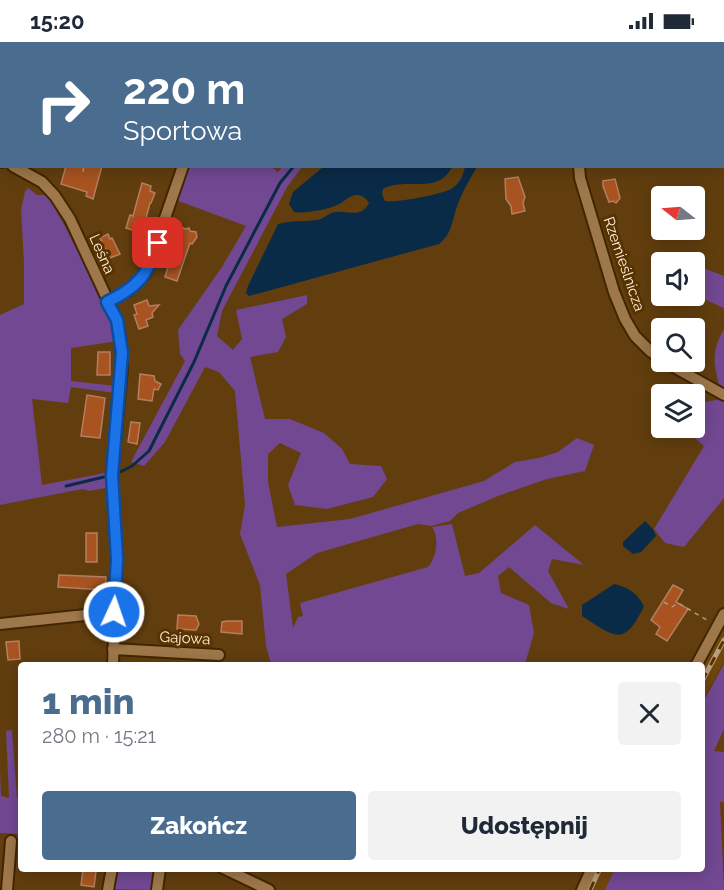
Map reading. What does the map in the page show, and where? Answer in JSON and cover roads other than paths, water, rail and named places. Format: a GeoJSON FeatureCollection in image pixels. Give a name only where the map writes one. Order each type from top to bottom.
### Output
{"type":"FeatureCollection","features":[{"type":"Feature","properties":{"kind":"street","name":"Leśna"},"geometry":{"type":"LineString","coordinates":[[17,168],[42,182],[55,196],[80,239],[117,320],[122,353],[112,475],[117,559],[112,662]]}},
{"type":"Feature","properties":{"kind":"street"},"geometry":{"type":"LineString","coordinates":[[107,302],[128,291],[146,273],[182,168]]}},
{"type":"Feature","properties":{"kind":"street","name":"Rzemieślnicza"},"geometry":{"type":"LineString","coordinates":[[579,168],[580,178],[614,292],[635,336],[651,352]]}},
{"type":"Feature","properties":{"kind":"street","name":"Rzemieślnicza"},"geometry":{"type":"LineString","coordinates":[[684,372],[724,395]]}},
{"type":"Feature","properties":{"kind":"street"},"geometry":{"type":"LineString","coordinates":[[0,624],[114,612]]}},
{"type":"Feature","properties":{"kind":"street"},"geometry":{"type":"LineString","coordinates":[[698,662],[724,614]]}},
{"type":"Feature","properties":{"kind":"street","name":"Gajowa"},"geometry":{"type":"LineString","coordinates":[[113,649],[219,655]]}},
{"type":"Feature","properties":{"kind":"street"},"geometry":{"type":"LineString","coordinates":[[7,890],[11,841]]}},
{"type":"Feature","properties":{"kind":"street"},"geometry":{"type":"LineString","coordinates":[[108,890],[111,872]]}},
{"type":"Feature","properties":{"kind":"street"},"geometry":{"type":"LineString","coordinates":[[157,890],[159,872]]}},
{"type":"Feature","properties":{"kind":"street"},"geometry":{"type":"LineString","coordinates":[[231,872],[269,890]]}},
{"type":"Feature","properties":{"kind":"street"},"geometry":{"type":"LineString","coordinates":[[582,890],[590,872]]}},
{"type":"Feature","properties":{"kind":"water"},"geometry":{"type":"Polygon","coordinates":[[[322,168],[451,168],[446,176],[438,181],[402,184],[383,189],[382,194],[385,201],[399,201],[449,190],[460,180],[465,168],[476,168],[459,201],[450,230],[439,244],[249,296],[246,293],[248,286],[278,224],[317,220],[335,212],[354,213],[362,211],[369,203],[363,197],[355,195],[325,209],[294,212],[289,204],[293,192],[322,168]]]}},
{"type":"Feature","properties":{"kind":"water"},"geometry":{"type":"Polygon","coordinates":[[[645,521],[656,536],[641,552],[633,554],[623,546],[623,542],[645,521]]]}},
{"type":"Feature","properties":{"kind":"water"},"geometry":{"type":"Polygon","coordinates":[[[614,584],[632,591],[644,606],[630,629],[618,635],[602,629],[582,616],[582,605],[614,584]]]}},
{"type":"Feature","properties":{"kind":"waterway"},"geometry":{"type":"LineString","coordinates":[[120,472],[132,466],[149,451],[194,362],[226,286],[280,183],[292,168]]}},
{"type":"Feature","properties":{"kind":"waterway"},"geometry":{"type":"LineString","coordinates":[[66,486],[104,477]]}},
{"type":"Feature","properties":{"kind":"railway"},"geometry":{"type":"LineString","coordinates":[[705,675],[724,640]]}},
{"type":"Feature","properties":{"kind":"railway"},"geometry":{"type":"LineString","coordinates":[[590,890],[598,872]]}}]}
